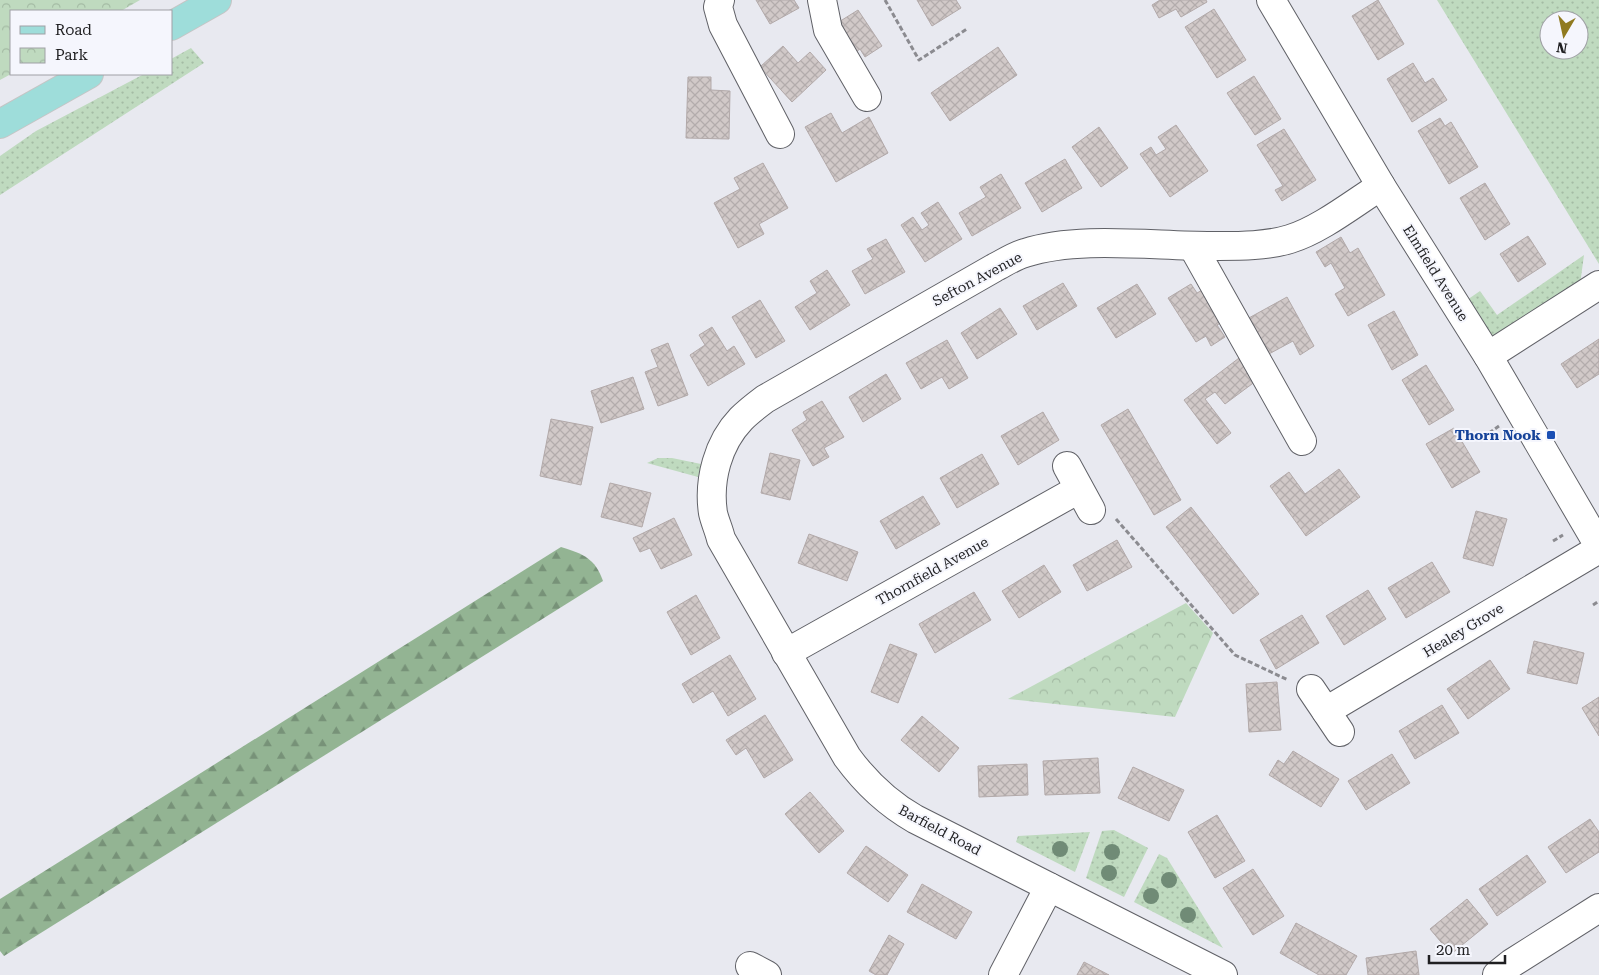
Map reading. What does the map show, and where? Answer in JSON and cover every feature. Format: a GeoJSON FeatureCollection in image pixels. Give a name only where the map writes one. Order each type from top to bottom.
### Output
{"type":"FeatureCollection","features":[{"type":"Feature","properties":{"kind":"main road"},"geometry":{"type":"LineString","coordinates":[[172,25],[218,0]]}},
{"type":"Feature","properties":{"kind":"main road"},"geometry":{"type":"LineString","coordinates":[[0,124],[86,75]]}},
{"type":"Feature","properties":{"kind":"street"},"geometry":{"type":"LineString","coordinates":[[720,0],[718,7],[723,25],[780,134]]}},
{"type":"Feature","properties":{"kind":"street"},"geometry":{"type":"LineString","coordinates":[[822,0],[828,30],[867,97]]}},
{"type":"Feature","properties":{"kind":"street","name":"Elmfield Avenue"},"geometry":{"type":"LineString","coordinates":[[1271,0],[1382,186],[1488,356],[1599,548]]}},
{"type":"Feature","properties":{"kind":"street","name":"Sefton Avenue"},"geometry":{"type":"LineString","coordinates":[[714,474],[723,445],[732,431],[741,419],[765,399],[1023,253],[1055,246],[1096,244],[1193,247],[1239,246],[1289,240],[1313,229],[1382,186]]}},
{"type":"Feature","properties":{"kind":"street"},"geometry":{"type":"LineString","coordinates":[[1193,247],[1302,442]]}},
{"type":"Feature","properties":{"kind":"street"},"geometry":{"type":"LineString","coordinates":[[1488,356],[1594,283]]}},
{"type":"Feature","properties":{"kind":"street","name":"Barfield Road"},"geometry":{"type":"LineString","coordinates":[[714,474],[712,496],[714,515],[721,539],[847,757],[875,791],[915,820],[1223,975]]}},
{"type":"Feature","properties":{"kind":"street","name":"Thornfield Avenue"},"geometry":{"type":"LineString","coordinates":[[786,653],[1079,488]]}},
{"type":"Feature","properties":{"kind":"street","name":"Healey Grove"},"geometry":{"type":"LineString","coordinates":[[1312,689],[1333,722],[1599,548]]}},
{"type":"Feature","properties":{"kind":"street"},"geometry":{"type":"LineString","coordinates":[[1002,975],[1049,887]]}},
{"type":"Feature","properties":{"kind":"street"},"geometry":{"type":"LineString","coordinates":[[1497,975],[1512,963],[1599,908]]}},
{"type":"Feature","properties":{"kind":"path"},"geometry":{"type":"LineString","coordinates":[[885,0],[919,60],[967,29]]}},
{"type":"Feature","properties":{"kind":"path"},"geometry":{"type":"LineString","coordinates":[[1079,488],[1110,513],[1234,655],[1312,689]]}},
{"type":"Feature","properties":{"kind":"path"},"geometry":{"type":"LineString","coordinates":[[1593,605],[1599,601]]}},
{"type":"Feature","properties":{"kind":"green space"},"geometry":{"type":"Polygon","coordinates":[[[0,0],[140,0],[123,10],[10,10],[10,75],[0,80],[0,0]]]}},
{"type":"Feature","properties":{"kind":"green space"},"geometry":{"type":"Polygon","coordinates":[[[1437,0],[1599,0],[1599,264],[1437,0]]]}},
{"type":"Feature","properties":{"kind":"green space"},"geometry":{"type":"Polygon","coordinates":[[[191,48],[204,63],[0,195],[0,156],[36,131],[142,75],[172,75],[172,58],[191,48]]]}},
{"type":"Feature","properties":{"kind":"green space"},"geometry":{"type":"Polygon","coordinates":[[[1584,255],[1579,292],[1498,338],[1489,337],[1464,302],[1480,291],[1497,315],[1584,255]]]}},
{"type":"Feature","properties":{"kind":"green space"},"geometry":{"type":"Polygon","coordinates":[[[658,458],[672,458],[701,464],[698,477],[647,463],[658,458]]]}},
{"type":"Feature","properties":{"kind":"green space"},"geometry":{"type":"Polygon","coordinates":[[[561,547],[576,552],[592,562],[603,581],[4,956],[0,951],[0,899],[561,547]]]}},
{"type":"Feature","properties":{"kind":"green space"},"geometry":{"type":"Polygon","coordinates":[[[1186,603],[1213,633],[1175,717],[1008,699],[1186,603]]]}},
{"type":"Feature","properties":{"kind":"green space"},"geometry":{"type":"Polygon","coordinates":[[[1114,830],[1148,848],[1124,897],[1086,878],[1102,831],[1114,830]]]}},
{"type":"Feature","properties":{"kind":"green space"},"geometry":{"type":"Polygon","coordinates":[[[1090,832],[1075,872],[1016,842],[1018,836],[1090,832]]]}},
{"type":"Feature","properties":{"kind":"green space"},"geometry":{"type":"Polygon","coordinates":[[[1159,854],[1167,858],[1223,948],[1134,902],[1159,854]]]}},
{"type":"Feature","properties":{"kind":"building"},"geometry":{"type":"Polygon","coordinates":[[[756,0],[794,0],[799,8],[770,24],[756,0]]]}},
{"type":"Feature","properties":{"kind":"building"},"geometry":{"type":"Polygon","coordinates":[[[917,0],[956,0],[961,8],[932,26],[917,0]]]}},
{"type":"Feature","properties":{"kind":"building"},"geometry":{"type":"Polygon","coordinates":[[[1160,0],[1206,0],[1207,2],[1181,17],[1176,9],[1159,18],[1152,5],[1160,0]]]}},
{"type":"Feature","properties":{"kind":"building"},"geometry":{"type":"Polygon","coordinates":[[[1378,0],[1404,44],[1378,60],[1352,16],[1378,0]]]}},
{"type":"Feature","properties":{"kind":"building"},"geometry":{"type":"Polygon","coordinates":[[[1214,9],[1246,60],[1217,78],[1185,27],[1214,9]]]}},
{"type":"Feature","properties":{"kind":"building"},"geometry":{"type":"Polygon","coordinates":[[[858,10],[882,46],[865,57],[860,49],[853,54],[834,25],[858,10]]]}},
{"type":"Feature","properties":{"kind":"building"},"geometry":{"type":"Polygon","coordinates":[[[783,46],[798,63],[810,52],[826,70],[792,102],[760,67],[783,46]]]}},
{"type":"Feature","properties":{"kind":"building"},"geometry":{"type":"Polygon","coordinates":[[[998,47],[1017,75],[950,121],[931,93],[998,47]]]}},
{"type":"Feature","properties":{"kind":"building"},"geometry":{"type":"Polygon","coordinates":[[[1413,63],[1425,83],[1433,78],[1447,100],[1412,122],[1387,79],[1413,63]]]}},
{"type":"Feature","properties":{"kind":"building"},"geometry":{"type":"Polygon","coordinates":[[[1254,76],[1281,119],[1255,135],[1227,93],[1254,76]]]}},
{"type":"Feature","properties":{"kind":"building"},"geometry":{"type":"Polygon","coordinates":[[[688,77],[711,77],[711,90],[730,91],[729,139],[686,138],[688,77]]]}},
{"type":"Feature","properties":{"kind":"building"},"geometry":{"type":"Polygon","coordinates":[[[831,113],[842,133],[869,117],[888,153],[836,182],[805,127],[831,113]]]}},
{"type":"Feature","properties":{"kind":"building"},"geometry":{"type":"Polygon","coordinates":[[[1440,118],[1445,126],[1451,122],[1478,167],[1449,184],[1418,131],[1440,118]]]}},
{"type":"Feature","properties":{"kind":"building"},"geometry":{"type":"Polygon","coordinates":[[[1176,125],[1208,171],[1170,197],[1140,154],[1151,147],[1156,155],[1166,149],[1158,137],[1176,125]]]}},
{"type":"Feature","properties":{"kind":"building"},"geometry":{"type":"Polygon","coordinates":[[[1099,127],[1128,168],[1101,187],[1072,147],[1099,127]]]}},
{"type":"Feature","properties":{"kind":"building"},"geometry":{"type":"Polygon","coordinates":[[[1284,129],[1316,180],[1282,201],[1275,190],[1283,186],[1257,145],[1284,129]]]}},
{"type":"Feature","properties":{"kind":"building"},"geometry":{"type":"Polygon","coordinates":[[[1065,159],[1082,188],[1042,212],[1025,183],[1065,159]]]}},
{"type":"Feature","properties":{"kind":"building"},"geometry":{"type":"Polygon","coordinates":[[[763,163],[788,208],[759,224],[764,234],[738,248],[714,203],[740,189],[734,178],[763,163]]]}},
{"type":"Feature","properties":{"kind":"building"},"geometry":{"type":"Polygon","coordinates":[[[1001,174],[1021,208],[972,236],[959,213],[986,197],[980,187],[1001,174]]]}},
{"type":"Feature","properties":{"kind":"building"},"geometry":{"type":"Polygon","coordinates":[[[1485,183],[1510,224],[1485,240],[1460,198],[1485,183]]]}},
{"type":"Feature","properties":{"kind":"building"},"geometry":{"type":"Polygon","coordinates":[[[938,202],[962,239],[925,262],[901,225],[913,217],[922,230],[929,225],[921,213],[938,202]]]}},
{"type":"Feature","properties":{"kind":"building"},"geometry":{"type":"Polygon","coordinates":[[[1528,236],[1546,264],[1518,282],[1500,254],[1528,236]]]}},
{"type":"Feature","properties":{"kind":"building"},"geometry":{"type":"Polygon","coordinates":[[[1341,237],[1350,253],[1358,248],[1385,295],[1348,316],[1335,294],[1345,288],[1331,263],[1325,267],[1316,252],[1341,237]]]}},
{"type":"Feature","properties":{"kind":"building"},"geometry":{"type":"Polygon","coordinates":[[[886,239],[905,272],[865,294],[852,271],[873,259],[867,249],[886,239]]]}},
{"type":"Feature","properties":{"kind":"building"},"geometry":{"type":"Polygon","coordinates":[[[827,270],[850,305],[810,330],[795,307],[817,293],[810,281],[827,270]]]}},
{"type":"Feature","properties":{"kind":"building"},"geometry":{"type":"Polygon","coordinates":[[[1063,283],[1077,306],[1037,330],[1023,306],[1063,283]]]}},
{"type":"Feature","properties":{"kind":"building"},"geometry":{"type":"Polygon","coordinates":[[[1137,284],[1156,314],[1116,338],[1097,308],[1137,284]]]}},
{"type":"Feature","properties":{"kind":"building"},"geometry":{"type":"Polygon","coordinates":[[[1191,284],[1197,293],[1206,288],[1226,320],[1217,325],[1225,337],[1211,346],[1206,336],[1196,342],[1168,298],[1191,284]]]}},
{"type":"Feature","properties":{"kind":"building"},"geometry":{"type":"Polygon","coordinates":[[[1287,297],[1314,346],[1300,355],[1293,341],[1267,355],[1247,319],[1287,297]]]}},
{"type":"Feature","properties":{"kind":"building"},"geometry":{"type":"Polygon","coordinates":[[[760,300],[785,341],[756,358],[732,317],[760,300]]]}},
{"type":"Feature","properties":{"kind":"building"},"geometry":{"type":"Polygon","coordinates":[[[1000,308],[1017,334],[977,359],[961,333],[1000,308]]]}},
{"type":"Feature","properties":{"kind":"building"},"geometry":{"type":"Polygon","coordinates":[[[1394,311],[1418,355],[1392,370],[1368,325],[1394,311]]]}},
{"type":"Feature","properties":{"kind":"building"},"geometry":{"type":"Polygon","coordinates":[[[712,327],[727,351],[734,346],[745,364],[708,386],[690,355],[705,345],[699,335],[712,327]]]}},
{"type":"Feature","properties":{"kind":"building"},"geometry":{"type":"Polygon","coordinates":[[[1599,339],[1599,374],[1577,388],[1561,364],[1599,339]]]}},
{"type":"Feature","properties":{"kind":"building"},"geometry":{"type":"Polygon","coordinates":[[[947,340],[968,378],[949,389],[942,377],[921,389],[906,363],[947,340]]]}},
{"type":"Feature","properties":{"kind":"building"},"geometry":{"type":"Polygon","coordinates":[[[668,343],[688,395],[658,406],[645,372],[658,367],[651,350],[668,343]]]}},
{"type":"Feature","properties":{"kind":"building"},"geometry":{"type":"Polygon","coordinates":[[[1243,355],[1260,378],[1225,404],[1215,392],[1205,399],[1231,433],[1217,444],[1184,400],[1243,355]]]}},
{"type":"Feature","properties":{"kind":"building"},"geometry":{"type":"Polygon","coordinates":[[[1426,365],[1454,410],[1429,425],[1402,380],[1426,365]]]}},
{"type":"Feature","properties":{"kind":"building"},"geometry":{"type":"Polygon","coordinates":[[[886,374],[901,399],[863,422],[849,397],[886,374]]]}},
{"type":"Feature","properties":{"kind":"building"},"geometry":{"type":"Polygon","coordinates":[[[633,377],[644,409],[601,423],[591,391],[633,377]]]}},
{"type":"Feature","properties":{"kind":"building"},"geometry":{"type":"Polygon","coordinates":[[[822,401],[844,437],[824,448],[829,457],[813,466],[792,430],[807,420],[803,412],[822,401]]]}},
{"type":"Feature","properties":{"kind":"building"},"geometry":{"type":"Polygon","coordinates":[[[1128,409],[1181,500],[1154,515],[1101,425],[1128,409]]]}},
{"type":"Feature","properties":{"kind":"building"},"geometry":{"type":"Polygon","coordinates":[[[1043,412],[1059,440],[1018,465],[1001,436],[1043,412]]]}},
{"type":"Feature","properties":{"kind":"building"},"geometry":{"type":"Polygon","coordinates":[[[551,419],[593,427],[581,485],[540,476],[551,419]]]}},
{"type":"Feature","properties":{"kind":"building"},"geometry":{"type":"Polygon","coordinates":[[[1454,428],[1480,472],[1452,488],[1426,444],[1454,428]]]}},
{"type":"Feature","properties":{"kind":"building"},"geometry":{"type":"Polygon","coordinates":[[[770,453],[800,460],[790,500],[761,493],[770,453]]]}},
{"type":"Feature","properties":{"kind":"building"},"geometry":{"type":"Polygon","coordinates":[[[982,454],[999,484],[957,508],[940,478],[982,454]]]}},
{"type":"Feature","properties":{"kind":"building"},"geometry":{"type":"Polygon","coordinates":[[[1339,469],[1360,497],[1306,536],[1270,486],[1289,472],[1305,494],[1339,469]]]}},
{"type":"Feature","properties":{"kind":"building"},"geometry":{"type":"Polygon","coordinates":[[[610,483],[651,493],[642,527],[601,517],[610,483]]]}},
{"type":"Feature","properties":{"kind":"building"},"geometry":{"type":"Polygon","coordinates":[[[923,496],[940,524],[896,549],[880,521],[923,496]]]}},
{"type":"Feature","properties":{"kind":"building"},"geometry":{"type":"Polygon","coordinates":[[[1191,507],[1259,594],[1233,614],[1166,527],[1191,507]]]}},
{"type":"Feature","properties":{"kind":"building"},"geometry":{"type":"Polygon","coordinates":[[[1476,511],[1507,519],[1493,566],[1463,558],[1476,511]]]}},
{"type":"Feature","properties":{"kind":"building"},"geometry":{"type":"Polygon","coordinates":[[[674,518],[692,555],[661,569],[650,548],[640,552],[633,538],[674,518]]]}},
{"type":"Feature","properties":{"kind":"building"},"geometry":{"type":"Polygon","coordinates":[[[809,534],[858,552],[847,581],[798,563],[809,534]]]}},
{"type":"Feature","properties":{"kind":"building"},"geometry":{"type":"Polygon","coordinates":[[[1117,540],[1132,567],[1087,591],[1073,565],[1117,540]]]}},
{"type":"Feature","properties":{"kind":"building"},"geometry":{"type":"Polygon","coordinates":[[[1432,562],[1450,592],[1406,618],[1388,588],[1432,562]]]}},
{"type":"Feature","properties":{"kind":"building"},"geometry":{"type":"Polygon","coordinates":[[[1044,565],[1061,592],[1019,618],[1002,591],[1044,565]]]}},
{"type":"Feature","properties":{"kind":"building"},"geometry":{"type":"Polygon","coordinates":[[[1368,590],[1386,619],[1344,645],[1326,616],[1368,590]]]}},
{"type":"Feature","properties":{"kind":"building"},"geometry":{"type":"Polygon","coordinates":[[[974,592],[991,620],[935,653],[919,624],[974,592]]]}},
{"type":"Feature","properties":{"kind":"building"},"geometry":{"type":"Polygon","coordinates":[[[696,595],[720,638],[691,655],[667,612],[696,595]]]}},
{"type":"Feature","properties":{"kind":"building"},"geometry":{"type":"Polygon","coordinates":[[[1302,615],[1319,643],[1276,669],[1260,640],[1302,615]]]}},
{"type":"Feature","properties":{"kind":"building"},"geometry":{"type":"Polygon","coordinates":[[[1534,641],[1584,653],[1577,684],[1527,673],[1534,641]]]}},
{"type":"Feature","properties":{"kind":"building"},"geometry":{"type":"Polygon","coordinates":[[[890,644],[917,654],[898,703],[871,692],[890,644]]]}},
{"type":"Feature","properties":{"kind":"building"},"geometry":{"type":"Polygon","coordinates":[[[730,655],[756,699],[728,716],[713,691],[693,703],[682,684],[730,655]]]}},
{"type":"Feature","properties":{"kind":"building"},"geometry":{"type":"Polygon","coordinates":[[[1490,660],[1510,689],[1468,719],[1447,689],[1490,660]]]}},
{"type":"Feature","properties":{"kind":"building"},"geometry":{"type":"Polygon","coordinates":[[[1277,682],[1281,730],[1249,732],[1246,684],[1277,682]]]}},
{"type":"Feature","properties":{"kind":"building"},"geometry":{"type":"Polygon","coordinates":[[[1599,697],[1599,736],[1582,708],[1599,697]]]}},
{"type":"Feature","properties":{"kind":"building"},"geometry":{"type":"Polygon","coordinates":[[[1442,705],[1459,733],[1415,759],[1399,731],[1442,705]]]}},
{"type":"Feature","properties":{"kind":"building"},"geometry":{"type":"Polygon","coordinates":[[[765,715],[793,760],[764,778],[746,748],[736,755],[726,740],[765,715]]]}},
{"type":"Feature","properties":{"kind":"building"},"geometry":{"type":"Polygon","coordinates":[[[922,716],[959,748],[939,772],[901,740],[922,716]]]}},
{"type":"Feature","properties":{"kind":"building"},"geometry":{"type":"Polygon","coordinates":[[[1293,751],[1339,779],[1321,807],[1269,775],[1278,760],[1284,764],[1293,751]]]}},
{"type":"Feature","properties":{"kind":"building"},"geometry":{"type":"Polygon","coordinates":[[[1392,754],[1410,783],[1366,810],[1348,781],[1392,754]]]}},
{"type":"Feature","properties":{"kind":"building"},"geometry":{"type":"Polygon","coordinates":[[[1098,758],[1100,793],[1045,795],[1043,761],[1098,758]]]}},
{"type":"Feature","properties":{"kind":"building"},"geometry":{"type":"Polygon","coordinates":[[[1027,764],[1028,795],[979,797],[978,766],[1027,764]]]}},
{"type":"Feature","properties":{"kind":"building"},"geometry":{"type":"Polygon","coordinates":[[[1133,767],[1184,790],[1169,821],[1118,798],[1133,767]]]}},
{"type":"Feature","properties":{"kind":"building"},"geometry":{"type":"Polygon","coordinates":[[[810,792],[844,831],[819,853],[785,814],[810,792]]]}},
{"type":"Feature","properties":{"kind":"building"},"geometry":{"type":"Polygon","coordinates":[[[1217,815],[1245,861],[1215,878],[1188,832],[1217,815]]]}},
{"type":"Feature","properties":{"kind":"building"},"geometry":{"type":"Polygon","coordinates":[[[1590,819],[1599,832],[1599,852],[1566,873],[1548,847],[1590,819]]]}},
{"type":"Feature","properties":{"kind":"building"},"geometry":{"type":"Polygon","coordinates":[[[866,846],[908,875],[888,902],[847,873],[866,846]]]}},
{"type":"Feature","properties":{"kind":"building"},"geometry":{"type":"Polygon","coordinates":[[[1527,855],[1546,882],[1497,916],[1479,889],[1527,855]]]}},
{"type":"Feature","properties":{"kind":"building"},"geometry":{"type":"Polygon","coordinates":[[[1253,869],[1284,916],[1253,935],[1223,888],[1253,869]]]}},
{"type":"Feature","properties":{"kind":"building"},"geometry":{"type":"Polygon","coordinates":[[[922,884],[972,912],[956,939],[907,912],[922,884]]]}},
{"type":"Feature","properties":{"kind":"building"},"geometry":{"type":"Polygon","coordinates":[[[1467,899],[1488,924],[1451,954],[1430,929],[1467,899]]]}},
{"type":"Feature","properties":{"kind":"building"},"geometry":{"type":"Polygon","coordinates":[[[1296,923],[1357,956],[1346,975],[1319,975],[1280,953],[1296,923]]]}},
{"type":"Feature","properties":{"kind":"building"},"geometry":{"type":"Polygon","coordinates":[[[889,935],[904,944],[887,975],[876,975],[869,971],[889,935]]]}},
{"type":"Feature","properties":{"kind":"building"},"geometry":{"type":"Polygon","coordinates":[[[1416,951],[1419,975],[1368,975],[1366,958],[1416,951]]]}},
{"type":"Feature","properties":{"kind":"building"},"geometry":{"type":"Polygon","coordinates":[[[1084,962],[1109,975],[1077,975],[1084,962]]]}},
{"type":"Feature","properties":{"kind":"place","name":"Thorn Nook"},"geometry":{"type":"Point","coordinates":[1551,435]}}]}
